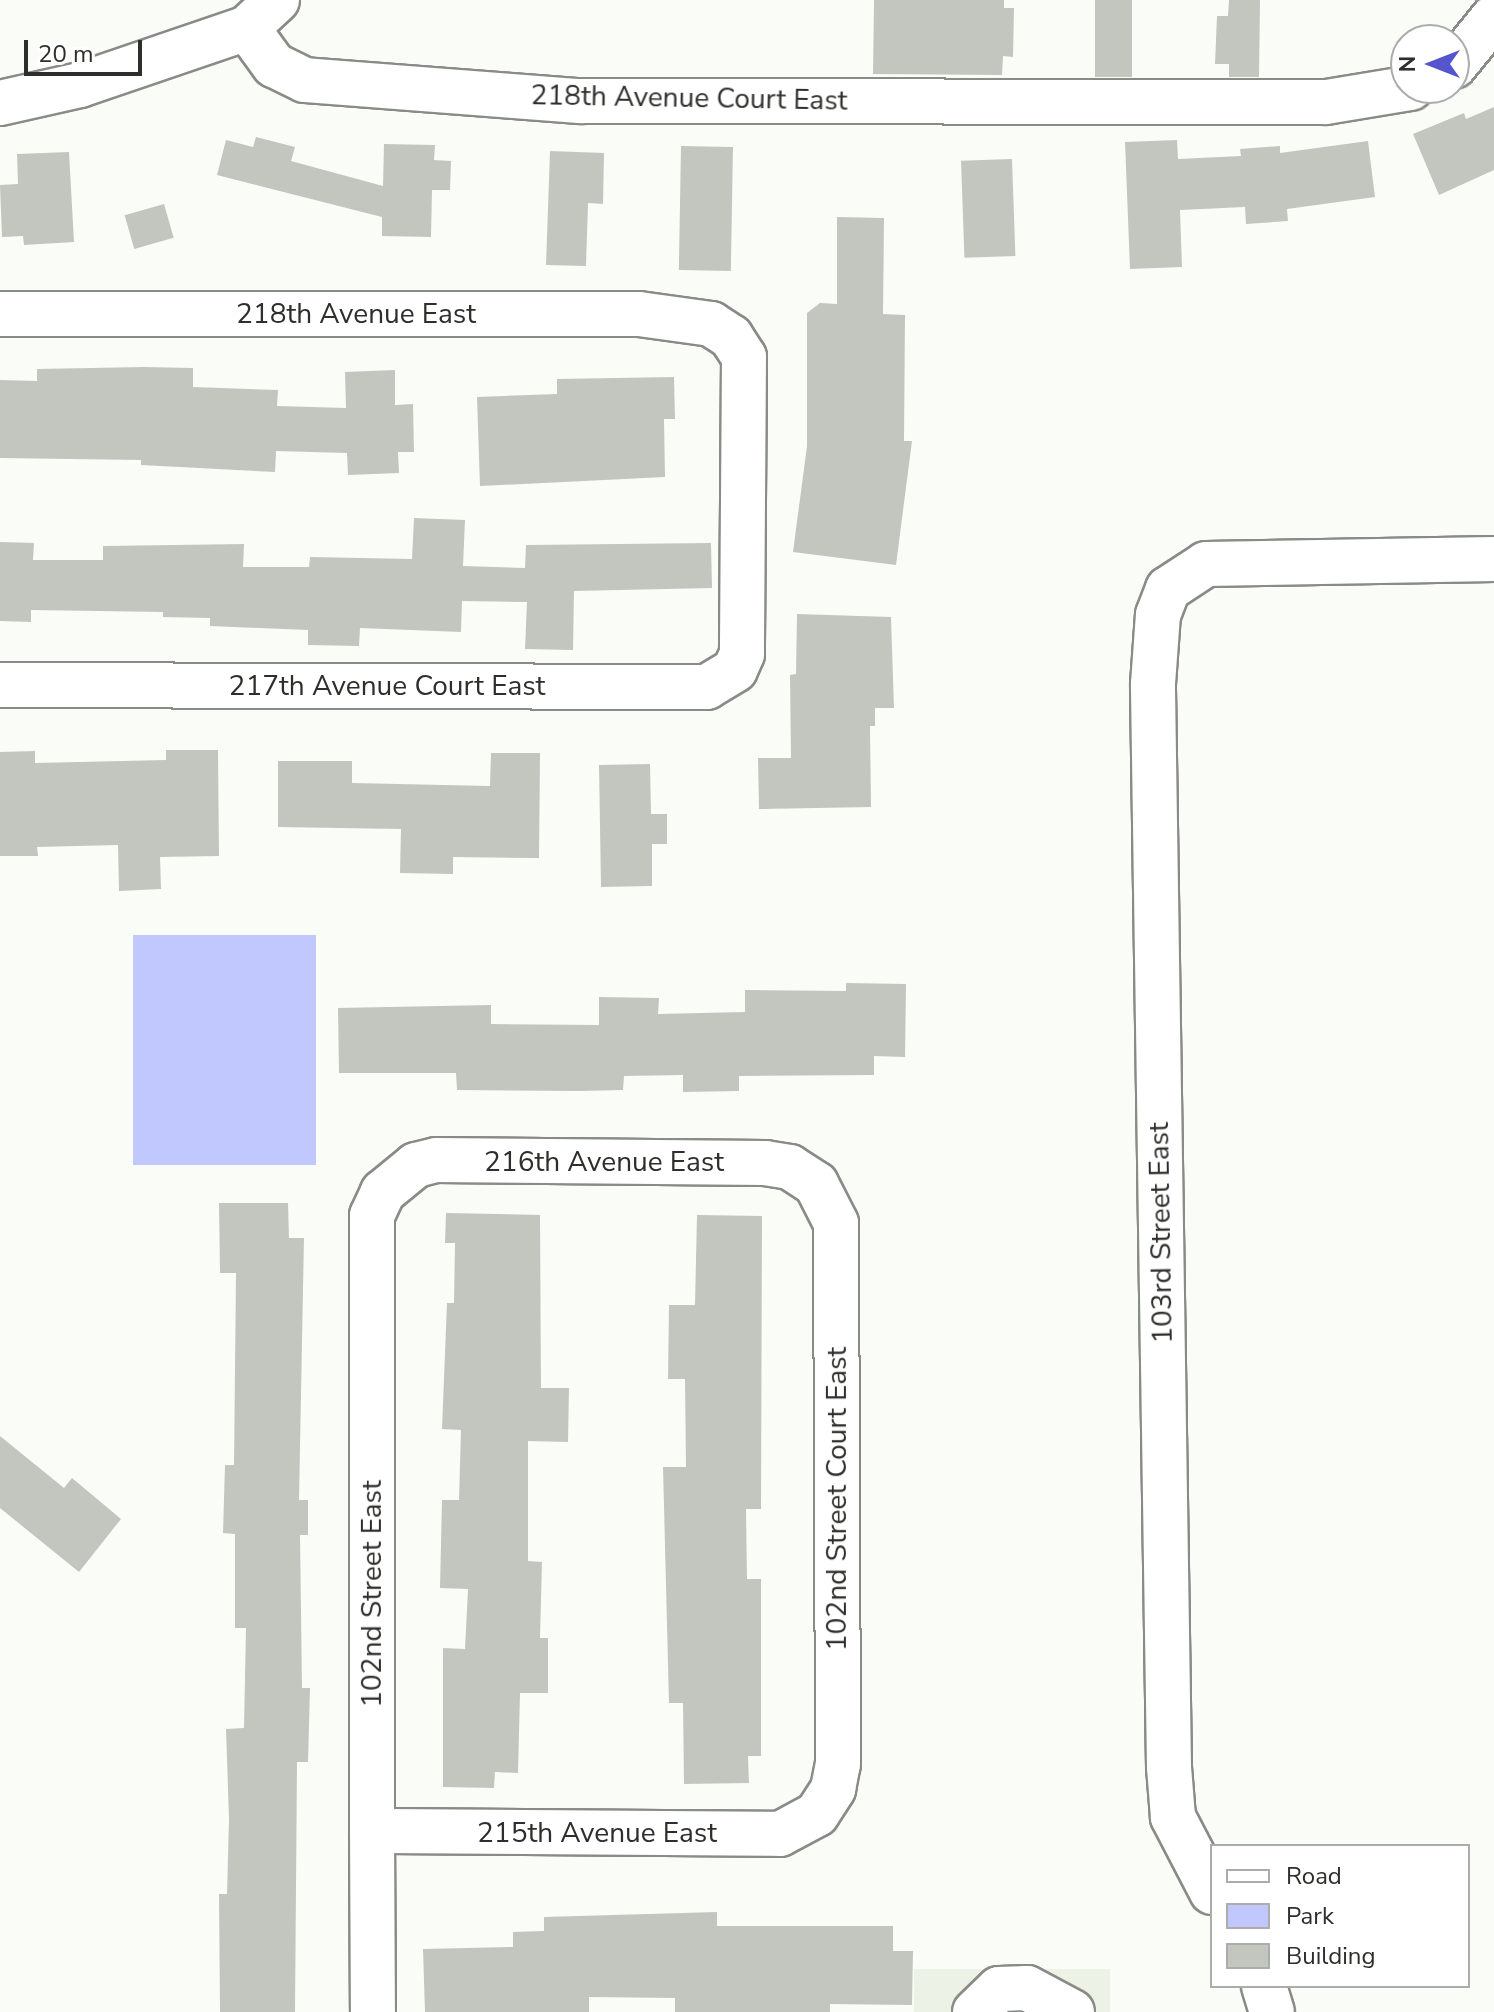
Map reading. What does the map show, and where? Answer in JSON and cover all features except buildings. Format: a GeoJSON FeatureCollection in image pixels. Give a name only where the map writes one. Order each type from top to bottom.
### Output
{"type":"FeatureCollection","features":[{"type":"Feature","properties":{"kind":"street","name":"218th Avenue Court East"},"geometry":{"type":"LineString","coordinates":[[0,103],[80,85],[262,14],[274,65],[305,80],[580,101],[1326,102],[1390,91]]}},
{"type":"Feature","properties":{"kind":"street"},"geometry":{"type":"LineString","coordinates":[[1470,46],[1488,24]]}},
{"type":"Feature","properties":{"kind":"street","name":"218th Avenue East"},"geometry":{"type":"LineString","coordinates":[[0,314],[639,314],[711,324],[731,337],[744,357],[743,638]]}},
{"type":"Feature","properties":{"kind":"street","name":"103rd Street East"},"geometry":{"type":"LineString","coordinates":[[1210,1888],[1173,1817],[1169,1767],[1153,684],[1158,615],[1168,589],[1206,564],[1494,559]]}},
{"type":"Feature","properties":{"kind":"street","name":"217th Avenue Court East"},"geometry":{"type":"LineString","coordinates":[[0,685],[707,687],[735,670],[743,638]]}},
{"type":"Feature","properties":{"kind":"street","name":"216th Avenue East"},"geometry":{"type":"LineString","coordinates":[[392,1181],[416,1165],[436,1160],[719,1162],[790,1167],[816,1184]]}},
{"type":"Feature","properties":{"kind":"street","name":"102nd Street East"},"geometry":{"type":"LineString","coordinates":[[373,2012],[372,1216],[392,1181]]}},
{"type":"Feature","properties":{"kind":"street","name":"102nd Street Court East"},"geometry":{"type":"LineString","coordinates":[[816,1184],[836,1223],[838,1764],[833,1789],[817,1814]]}},
{"type":"Feature","properties":{"kind":"street","name":"215th Avenue East"},"geometry":{"type":"LineString","coordinates":[[372,1831],[780,1834],[817,1814]]}},
{"type":"Feature","properties":{"kind":"street"},"geometry":{"type":"LineString","coordinates":[[975,2012],[999,1989],[1027,1988],[1072,2012]]}},
{"type":"Feature","properties":{"kind":"street"},"geometry":{"type":"LineString","coordinates":[[1265,1988],[1272,2012]]}},
{"type":"Feature","properties":{"kind":"shaded area"},"geometry":{"type":"Polygon","coordinates":[[[914,1969],[1110,1969],[1110,2012],[914,2012],[914,1969]]]}},
{"type":"Feature","properties":{"kind":"green space"},"geometry":{"type":"Polygon","coordinates":[[[133,935],[316,935],[316,1165],[133,1165],[133,935]]]}}]}
